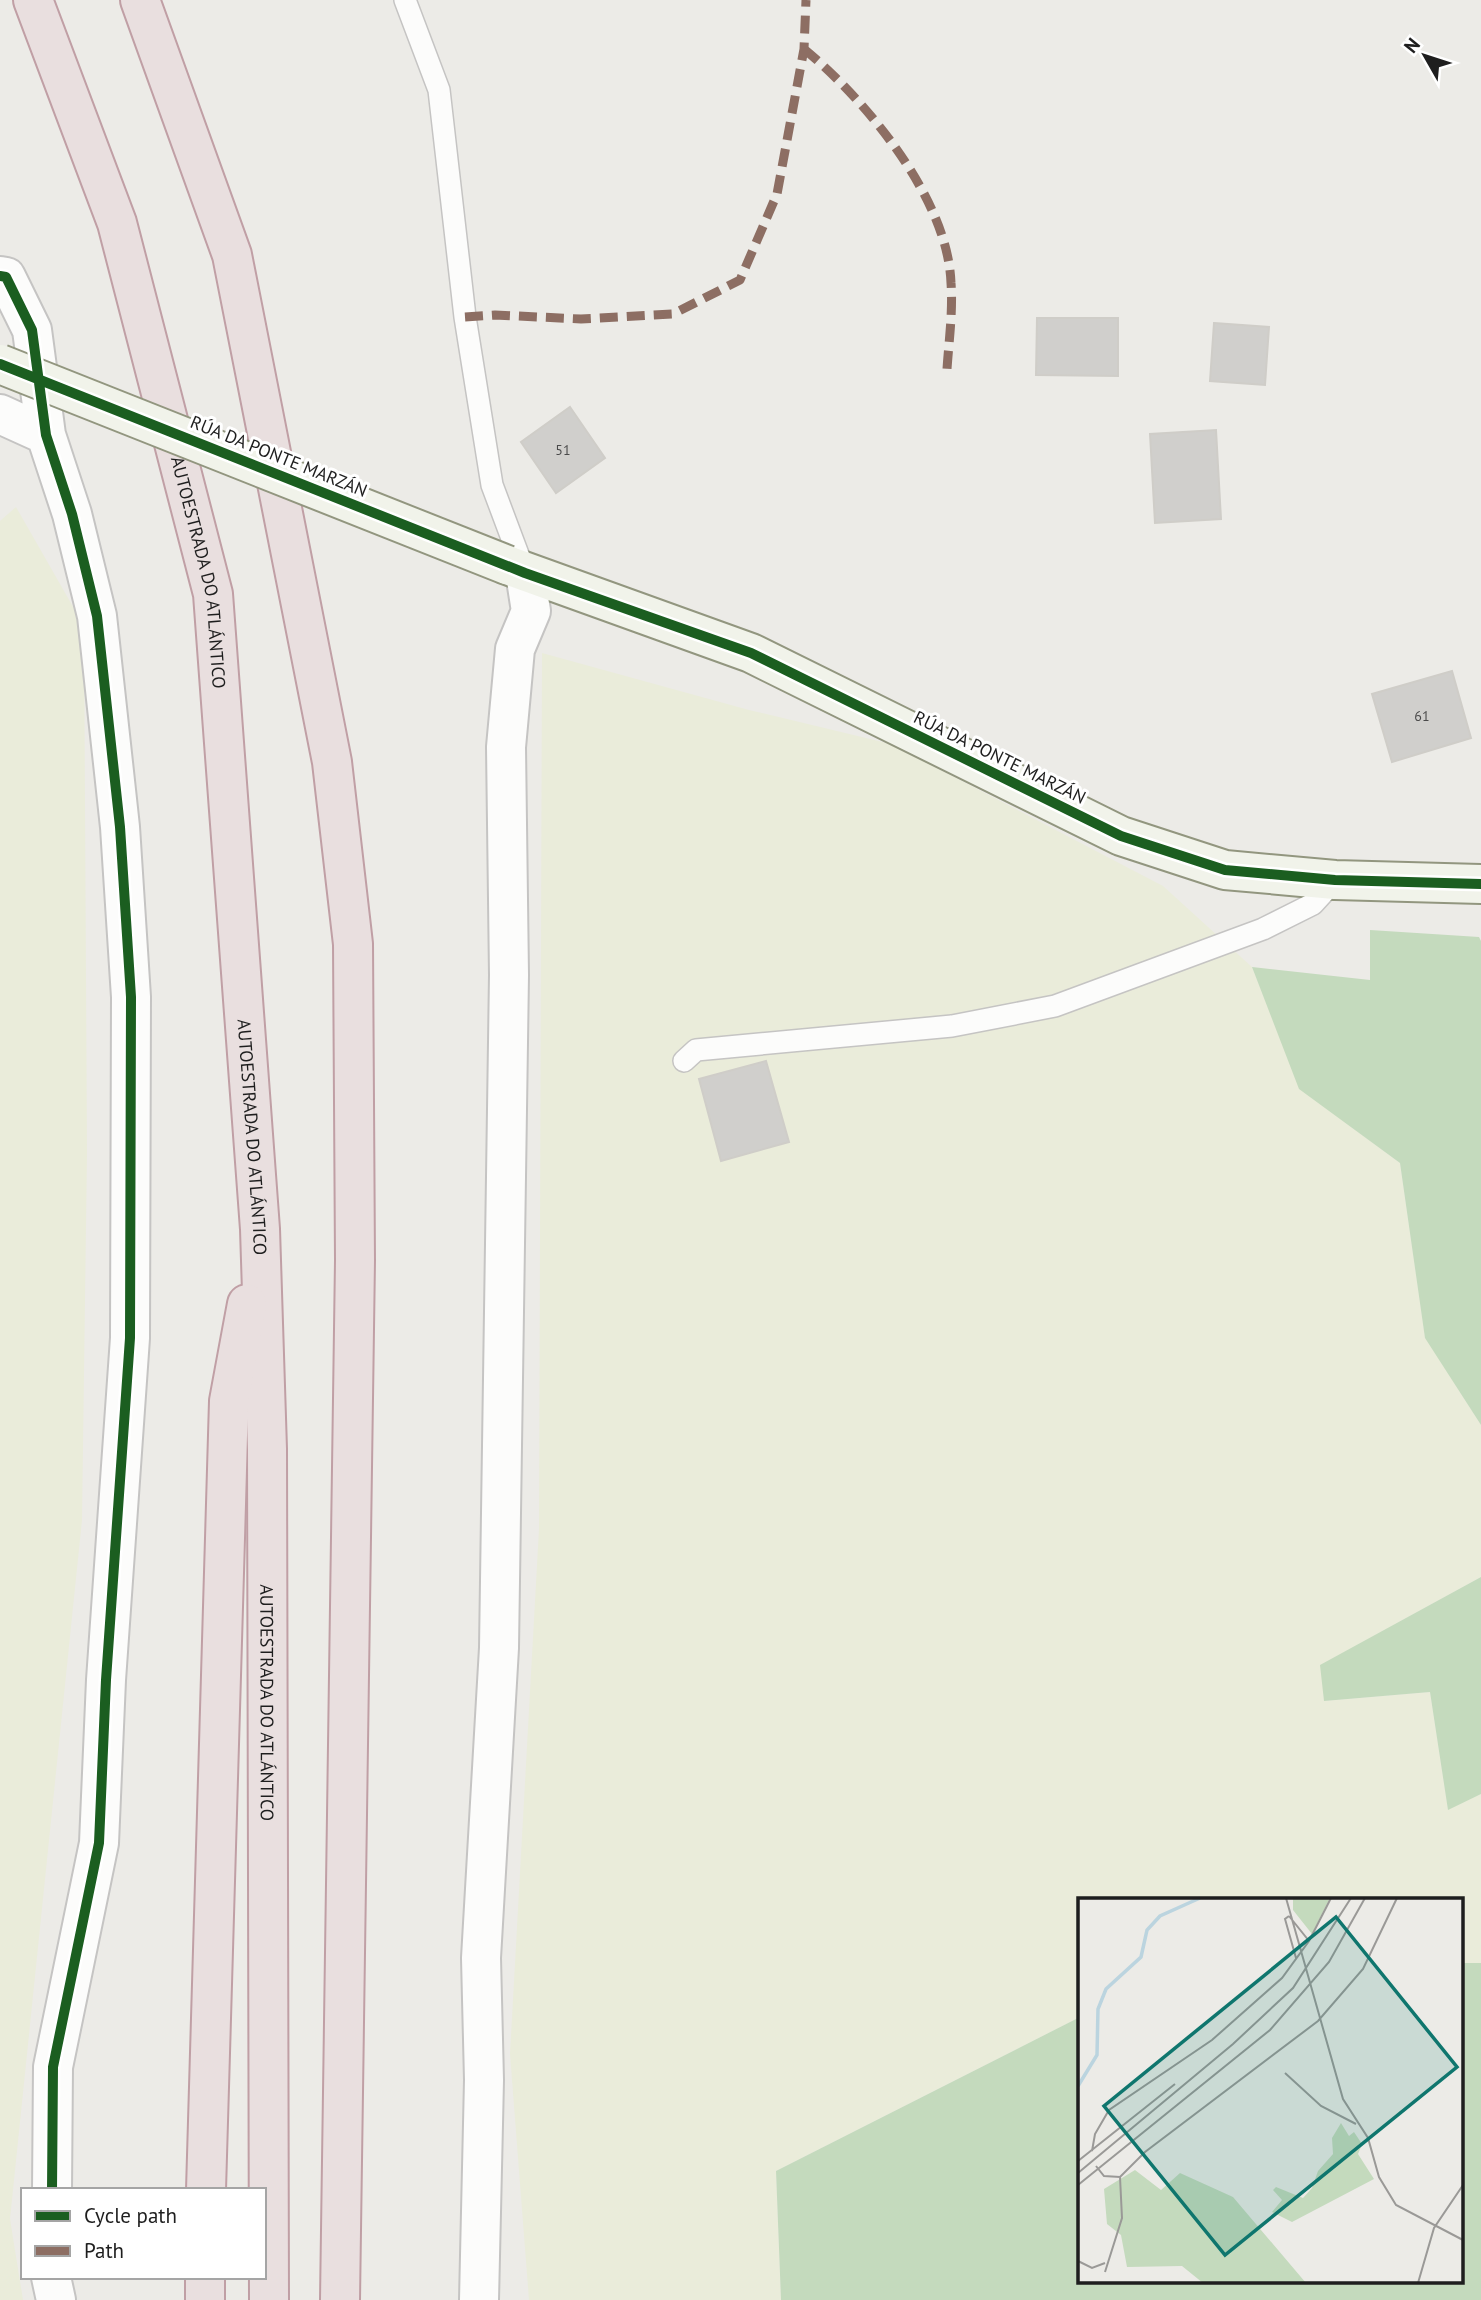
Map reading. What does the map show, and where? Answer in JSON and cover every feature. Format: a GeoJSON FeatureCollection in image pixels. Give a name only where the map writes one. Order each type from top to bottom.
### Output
{"type":"FeatureCollection","features":[{"type":"Feature","properties":{"kind":"highway","name":"AUTOESTRADA DO ATLÁNTICO"},"geometry":{"type":"LineString","coordinates":[[33,0],[117,223],[213,594],[260,1229],[267,1449],[269,2300]]}},
{"type":"Feature","properties":{"kind":"highway"},"geometry":{"type":"LineString","coordinates":[[140,0],[232,255],[331,762],[353,944],[355,1260],[340,2300]]}},
{"type":"Feature","properties":{"kind":"highway"},"geometry":{"type":"LineString","coordinates":[[206,2188],[229,1401],[260,1229]]}},
{"type":"Feature","properties":{"kind":"highway"},"geometry":{"type":"LineString","coordinates":[[205,2279],[205,2300]]}},
{"type":"Feature","properties":{"kind":"street"},"geometry":{"type":"LineString","coordinates":[[2,268],[32,330],[46,435],[72,514],[97,616],[122,866],[131,997],[130,1338],[106,1680],[99,1843],[53,2067],[52,2188]]}},
{"type":"Feature","properties":{"kind":"street","name":"RÚA DA PONTE MARZÁN"},"geometry":{"type":"LineString","coordinates":[[0,364],[516,569],[751,653],[1121,835],[1225,870],[1335,880],[1481,884]]}},
{"type":"Feature","properties":{"kind":"street"},"geometry":{"type":"LineString","coordinates":[[0,414],[46,435]]}},
{"type":"Feature","properties":{"kind":"street"},"geometry":{"type":"LineString","coordinates":[[479,2300],[484,2080],[481,1958],[499,1648],[509,975],[506,747],[515,649],[531,611],[516,569]]}},
{"type":"Feature","properties":{"kind":"street"},"geometry":{"type":"LineString","coordinates":[[51,2279],[55,2300]]}},
{"type":"Feature","properties":{"kind":"lane"},"geometry":{"type":"LineString","coordinates":[[405,0],[439,90],[466,317],[492,485],[516,569]]}},
{"type":"Feature","properties":{"kind":"lane"},"geometry":{"type":"LineString","coordinates":[[684,1061],[695,1050],[952,1026],[1055,1006],[1263,929],[1312,904],[1335,880]]}},
{"type":"Feature","properties":{"kind":"green space"},"geometry":{"type":"Polygon","coordinates":[[[16,507],[84,626],[87,1153],[82,1520],[10,2219],[23,2300],[0,2300],[0,521],[16,507]]]}},
{"type":"Feature","properties":{"kind":"green space"},"geometry":{"type":"Polygon","coordinates":[[[542,653],[749,710],[891,744],[1163,886],[1252,967],[1300,1089],[1400,1163],[1425,1337],[1481,1425],[1481,1577],[1321,1665],[1324,1701],[1430,1692],[1448,1809],[1481,1794],[1481,1963],[1464,1963],[1464,1898],[1078,1898],[1078,2018],[776,2171],[781,2300],[529,2300],[510,2054],[539,1529],[542,653]]]}},
{"type":"Feature","properties":{"kind":"green space"},"geometry":{"type":"Polygon","coordinates":[[[1370,930],[1479,937],[1481,941],[1481,1425],[1425,1338],[1400,1163],[1299,1089],[1252,967],[1370,980],[1370,930]]]}},
{"type":"Feature","properties":{"kind":"green space"},"geometry":{"type":"Polygon","coordinates":[[[1481,1577],[1481,1794],[1448,1810],[1430,1692],[1324,1701],[1320,1665],[1481,1577]]]}},
{"type":"Feature","properties":{"kind":"green space"},"geometry":{"type":"Polygon","coordinates":[[[1464,1963],[1481,1963],[1481,2300],[781,2300],[776,2171],[1078,2018],[1078,2282],[1464,2282],[1464,1963]]]}},
{"type":"Feature","properties":{"kind":"building"},"geometry":{"type":"Polygon","coordinates":[[[1037,318],[1118,318],[1118,376],[1036,375],[1037,318]]]}},
{"type":"Feature","properties":{"kind":"building"},"geometry":{"type":"Polygon","coordinates":[[[1214,323],[1269,327],[1265,385],[1210,381],[1214,323]]]}},
{"type":"Feature","properties":{"kind":"building"},"geometry":{"type":"Polygon","coordinates":[[[570,407],[605,458],[556,493],[521,442],[570,407]]]}},
{"type":"Feature","properties":{"kind":"building"},"geometry":{"type":"Polygon","coordinates":[[[1216,430],[1221,519],[1155,523],[1150,434],[1216,430]]]}},
{"type":"Feature","properties":{"kind":"building"},"geometry":{"type":"Polygon","coordinates":[[[1452,671],[1471,738],[1392,762],[1372,694],[1452,671]]]}},
{"type":"Feature","properties":{"kind":"building"},"geometry":{"type":"Polygon","coordinates":[[[766,1061],[789,1142],[721,1161],[699,1079],[766,1061]]]}},
{"type":"Feature","properties":{"kind":"marked path"},"geometry":{"type":"LineString","coordinates":[[465,317],[495,315],[581,319],[673,314],[740,280],[777,194],[804,49],[806,0]]}},
{"type":"Feature","properties":{"kind":"marked path"},"geometry":{"type":"LineString","coordinates":[[804,49],[853,95],[877,123],[920,185],[935,218],[946,251],[951,283],[947,369]]}},
{"type":"Feature","properties":{"kind":"cycle path"},"geometry":{"type":"LineString","coordinates":[[0,276],[6,277],[32,330],[46,435],[72,514],[97,616],[120,827],[131,997],[130,1338],[106,1680],[99,1843],[53,2067],[52,2188]]}},
{"type":"Feature","properties":{"kind":"cycle path"},"geometry":{"type":"LineString","coordinates":[[0,364],[525,573],[751,653],[1121,836],[1225,870],[1335,880],[1481,884]]}}]}
